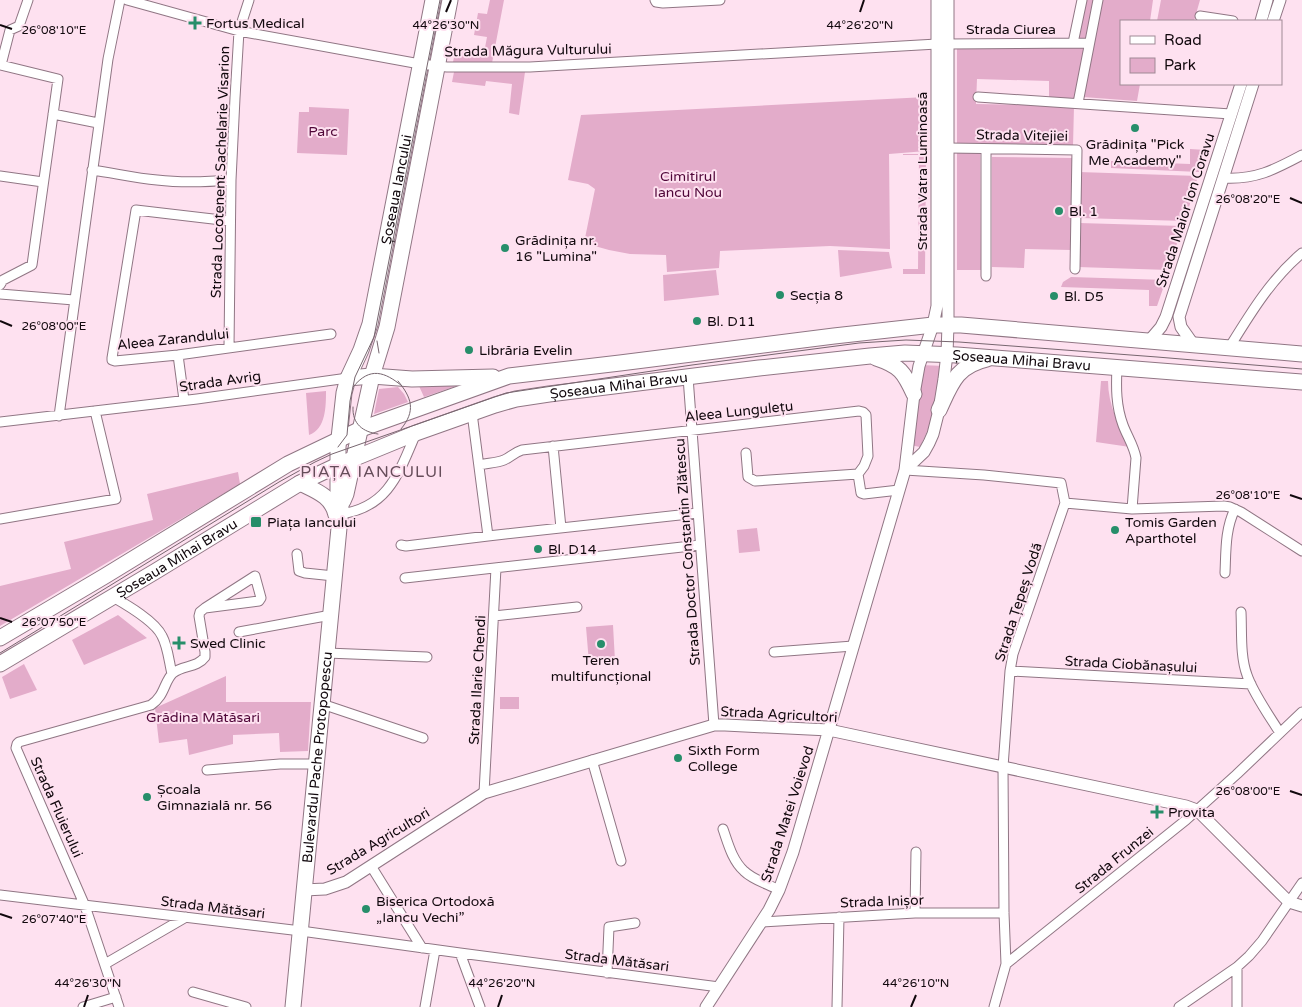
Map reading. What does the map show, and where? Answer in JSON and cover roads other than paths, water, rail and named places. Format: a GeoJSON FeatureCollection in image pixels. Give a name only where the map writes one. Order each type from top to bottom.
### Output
{"type":"FeatureCollection","features":[{"type":"Feature","properties":{"kind":"main road","name":"Șoseaua Iancului"},"geometry":{"type":"LineString","coordinates":[[348,378],[370,324],[433,0]]}},
{"type":"Feature","properties":{"kind":"main road","name":"Șoseaua Iancului"},"geometry":{"type":"LineString","coordinates":[[372,376],[387,327],[450,0]]}},
{"type":"Feature","properties":{"kind":"main road","name":"Șoseaua Mihai Bravu"},"geometry":{"type":"LineString","coordinates":[[0,638],[273,473],[339,439],[361,429],[510,376],[834,336],[940,325],[1302,354]]}},
{"type":"Feature","properties":{"kind":"main road","name":"Șoseaua Mihai Bravu"},"geometry":{"type":"LineString","coordinates":[[0,664],[300,483],[354,458],[416,433],[472,413],[524,398],[870,356],[925,347],[947,348],[994,357],[1302,382]]}},
{"type":"Feature","properties":{"kind":"main road"},"geometry":{"type":"LineString","coordinates":[[379,353],[396,378]]}},
{"type":"Feature","properties":{"kind":"main road"},"geometry":{"type":"LineString","coordinates":[[870,356],[896,366],[905,377],[914,394]]}},
{"type":"Feature","properties":{"kind":"main road"},"geometry":{"type":"LineString","coordinates":[[939,410],[960,372],[973,363],[994,357]]}},
{"type":"Feature","properties":{"kind":"main road"},"geometry":{"type":"LineString","coordinates":[[354,458],[372,376]]}},
{"type":"Feature","properties":{"kind":"main road"},"geometry":{"type":"LineString","coordinates":[[338,465],[344,393],[348,378],[372,376],[412,379],[510,376]]}},
{"type":"Feature","properties":{"kind":"main road","name":"Bulevardul Pache Protopopescu"},"geometry":{"type":"LineString","coordinates":[[293,1007],[340,516],[354,458]]}},
{"type":"Feature","properties":{"kind":"main road","name":"Bulevardul Pache Protopopescu"},"geometry":{"type":"LineString","coordinates":[[338,465],[340,516]]}},
{"type":"Feature","properties":{"kind":"main road"},"geometry":{"type":"LineString","coordinates":[[300,483],[332,502],[340,516]]}},
{"type":"Feature","properties":{"kind":"street"},"geometry":{"type":"LineString","coordinates":[[0,284],[3,280],[32,265],[58,79],[1,65],[10,30],[19,26],[28,0]]}},
{"type":"Feature","properties":{"kind":"street"},"geometry":{"type":"LineString","coordinates":[[59,416],[98,123],[120,0]]}},
{"type":"Feature","properties":{"kind":"street","name":"Strada Măgura Vulturului"},"geometry":{"type":"LineString","coordinates":[[127,0],[239,31],[438,66],[530,67],[943,44]]}},
{"type":"Feature","properties":{"kind":"street","name":"Strada Locotenent Sachelarie Visarion"},"geometry":{"type":"LineString","coordinates":[[229,347],[231,180],[239,31],[249,0]]}},
{"type":"Feature","properties":{"kind":"street"},"geometry":{"type":"LineString","coordinates":[[655,0],[662,3],[720,0]]}},
{"type":"Feature","properties":{"kind":"street","name":"Strada Vatra Luminoasă"},"geometry":{"type":"LineString","coordinates":[[925,347],[940,325],[948,148],[943,44],[937,0]]}},
{"type":"Feature","properties":{"kind":"street","name":"Strada Vatra Luminoasă"},"geometry":{"type":"LineString","coordinates":[[947,348],[937,306],[943,44],[948,0]]}},
{"type":"Feature","properties":{"kind":"street","name":"Strada Ciurea"},"geometry":{"type":"LineString","coordinates":[[1074,43],[1082,0]]}},
{"type":"Feature","properties":{"kind":"street"},"geometry":{"type":"LineString","coordinates":[[1078,103],[1098,0]]}},
{"type":"Feature","properties":{"kind":"street"},"geometry":{"type":"LineString","coordinates":[[1260,20],[1267,0]]}},
{"type":"Feature","properties":{"kind":"street"},"geometry":{"type":"LineString","coordinates":[[1273,20],[1280,0]]}},
{"type":"Feature","properties":{"kind":"street"},"geometry":{"type":"LineString","coordinates":[[1200,16],[1226,20]]}},
{"type":"Feature","properties":{"kind":"street","name":"Strada Ciurea"},"geometry":{"type":"LineString","coordinates":[[943,44],[1089,43]]}},
{"type":"Feature","properties":{"kind":"street","name":"Strada Maior Ion Coravu"},"geometry":{"type":"LineString","coordinates":[[1193,344],[1181,326],[1179,317],[1217,176],[1231,114],[1241,85]]}},
{"type":"Feature","properties":{"kind":"street","name":"Strada Maior Ion Coravu"},"geometry":{"type":"LineString","coordinates":[[1149,341],[1161,327],[1166,317],[1217,176],[1243,117],[1253,85]]}},
{"type":"Feature","properties":{"kind":"street"},"geometry":{"type":"LineString","coordinates":[[978,97],[1231,114],[1243,117]]}},
{"type":"Feature","properties":{"kind":"street"},"geometry":{"type":"LineString","coordinates":[[53,114],[98,123]]}},
{"type":"Feature","properties":{"kind":"street","name":"Strada Vitejiei"},"geometry":{"type":"LineString","coordinates":[[948,148],[1077,150],[1075,269]]}},
{"type":"Feature","properties":{"kind":"street"},"geometry":{"type":"LineString","coordinates":[[986,149],[986,276]]}},
{"type":"Feature","properties":{"kind":"street"},"geometry":{"type":"LineString","coordinates":[[1217,176],[1237,179],[1260,175],[1302,155]]}},
{"type":"Feature","properties":{"kind":"street"},"geometry":{"type":"LineString","coordinates":[[92,170],[174,182],[231,180]]}},
{"type":"Feature","properties":{"kind":"street"},"geometry":{"type":"LineString","coordinates":[[0,176],[43,182]]}},
{"type":"Feature","properties":{"kind":"street","name":"Aleea Zarandului"},"geometry":{"type":"LineString","coordinates":[[230,221],[136,211],[112,360],[115,362],[178,355],[330,334]]}},
{"type":"Feature","properties":{"kind":"street"},"geometry":{"type":"LineString","coordinates":[[1229,348],[1263,295],[1276,278],[1302,252]]}},
{"type":"Feature","properties":{"kind":"street"},"geometry":{"type":"LineString","coordinates":[[0,294],[74,300]]}},
{"type":"Feature","properties":{"kind":"street","name":"Strada Matei Voievod"},"geometry":{"type":"LineString","coordinates":[[706,1007],[762,922],[779,890],[793,852],[905,470],[914,394],[919,366],[925,347]]}},
{"type":"Feature","properties":{"kind":"street","name":"Strada Matei Voievod"},"geometry":{"type":"LineString","coordinates":[[905,470],[924,452],[929,443],[939,410],[947,348]]}},
{"type":"Feature","properties":{"kind":"street"},"geometry":{"type":"LineString","coordinates":[[178,355],[184,400]]}},
{"type":"Feature","properties":{"kind":"street"},"geometry":{"type":"LineString","coordinates":[[1118,367],[1117,406],[1135,450],[1136,458],[1132,508]]}},
{"type":"Feature","properties":{"kind":"street","name":"Strada Doctor Constantin Zlătescu"},"geometry":{"type":"LineString","coordinates":[[688,377],[714,725]]}},
{"type":"Feature","properties":{"kind":"street","name":"Strada Avrig"},"geometry":{"type":"LineString","coordinates":[[0,422],[95,412],[348,378]]}},
{"type":"Feature","properties":{"kind":"street","name":"Aleea Lungulețu"},"geometry":{"type":"LineString","coordinates":[[479,465],[501,462],[515,452],[522,450],[859,411],[866,415],[868,456],[858,474]]}},
{"type":"Feature","properties":{"kind":"street"},"geometry":{"type":"LineString","coordinates":[[0,519],[116,499],[95,412]]}},
{"type":"Feature","properties":{"kind":"street"},"geometry":{"type":"LineString","coordinates":[[472,413],[488,536]]}},
{"type":"Feature","properties":{"kind":"street"},"geometry":{"type":"LineString","coordinates":[[340,516],[360,510],[380,498],[399,472],[416,433]]}},
{"type":"Feature","properties":{"kind":"street"},"geometry":{"type":"LineString","coordinates":[[553,446],[562,528]]}},
{"type":"Feature","properties":{"kind":"street"},"geometry":{"type":"LineString","coordinates":[[746,453],[748,477],[755,481],[858,474],[861,493],[899,490]]}},
{"type":"Feature","properties":{"kind":"street"},"geometry":{"type":"LineString","coordinates":[[905,470],[1060,483],[1065,503],[1132,508],[1216,505],[1235,509],[1302,551]]}},
{"type":"Feature","properties":{"kind":"street","name":"Strada Țepeș Vodă"},"geometry":{"type":"LineString","coordinates":[[995,1007],[1006,964],[1003,767],[1010,671],[1013,654],[1065,503]]}},
{"type":"Feature","properties":{"kind":"street"},"geometry":{"type":"LineString","coordinates":[[1225,573],[1228,531],[1235,509]]}},
{"type":"Feature","properties":{"kind":"street"},"geometry":{"type":"LineString","coordinates":[[401,545],[406,546],[698,513]]}},
{"type":"Feature","properties":{"kind":"street"},"geometry":{"type":"LineString","coordinates":[[405,578],[700,545]]}},
{"type":"Feature","properties":{"kind":"street"},"geometry":{"type":"LineString","coordinates":[[297,554],[299,571],[334,576]]}},
{"type":"Feature","properties":{"kind":"street","name":"Strada Ilarie Chendi"},"geometry":{"type":"LineString","coordinates":[[484,793],[496,568]]}},
{"type":"Feature","properties":{"kind":"street"},"geometry":{"type":"LineString","coordinates":[[113,597],[128,606],[161,633],[172,674],[199,663],[205,657],[200,612],[205,608],[255,576],[260,600],[205,608]]}},
{"type":"Feature","properties":{"kind":"street"},"geometry":{"type":"LineString","coordinates":[[494,616],[577,607]]}},
{"type":"Feature","properties":{"kind":"street"},"geometry":{"type":"LineString","coordinates":[[1241,612],[1244,662],[1247,675],[1280,733]]}},
{"type":"Feature","properties":{"kind":"street"},"geometry":{"type":"LineString","coordinates":[[239,632],[331,615]]}},
{"type":"Feature","properties":{"kind":"street"},"geometry":{"type":"LineString","coordinates":[[774,652],[853,646]]}},
{"type":"Feature","properties":{"kind":"street"},"geometry":{"type":"LineString","coordinates":[[327,653],[427,657]]}},
{"type":"Feature","properties":{"kind":"street","name":"Strada Ciobănașului"},"geometry":{"type":"LineString","coordinates":[[1010,671],[1251,684]]}},
{"type":"Feature","properties":{"kind":"street","name":"Strada Fluierului"},"geometry":{"type":"LineString","coordinates":[[119,1007],[85,906],[16,748],[20,742],[152,705],[161,696],[172,674]]}},
{"type":"Feature","properties":{"kind":"street"},"geometry":{"type":"LineString","coordinates":[[322,704],[423,738]]}},
{"type":"Feature","properties":{"kind":"street","name":"Strada Frunzei"},"geometry":{"type":"LineString","coordinates":[[1006,964],[1197,810],[1302,712]]}},
{"type":"Feature","properties":{"kind":"street","name":"Strada Agricultori"},"geometry":{"type":"LineString","coordinates":[[304,890],[335,887],[346,882],[484,793],[714,725],[830,730],[1186,806],[1197,810],[1289,902],[1302,906]]}},
{"type":"Feature","properties":{"kind":"street"},"geometry":{"type":"LineString","coordinates":[[592,760],[621,860]]}},
{"type":"Feature","properties":{"kind":"street"},"geometry":{"type":"LineString","coordinates":[[207,770],[280,764],[316,764]]}},
{"type":"Feature","properties":{"kind":"street"},"geometry":{"type":"LineString","coordinates":[[723,829],[730,850],[743,871],[751,877],[779,890]]}},
{"type":"Feature","properties":{"kind":"street"},"geometry":{"type":"LineString","coordinates":[[915,913],[916,852]]}},
{"type":"Feature","properties":{"kind":"street"},"geometry":{"type":"LineString","coordinates":[[371,866],[422,948]]}},
{"type":"Feature","properties":{"kind":"street"},"geometry":{"type":"LineString","coordinates":[[1179,1007],[1237,967],[1256,949],[1302,883]]}},
{"type":"Feature","properties":{"kind":"street","name":"Strada Mătăsari"},"geometry":{"type":"LineString","coordinates":[[0,896],[300,931],[719,987]]}},
{"type":"Feature","properties":{"kind":"street","name":"Strada Inișor"},"geometry":{"type":"LineString","coordinates":[[762,922],[915,913],[1004,913]]}},
{"type":"Feature","properties":{"kind":"street"},"geometry":{"type":"LineString","coordinates":[[837,1007],[839,917]]}},
{"type":"Feature","properties":{"kind":"street"},"geometry":{"type":"LineString","coordinates":[[105,964],[186,918]]}},
{"type":"Feature","properties":{"kind":"street"},"geometry":{"type":"LineString","coordinates":[[607,973],[609,927],[635,924]]}},
{"type":"Feature","properties":{"kind":"street"},"geometry":{"type":"LineString","coordinates":[[425,1007],[435,950]]}},
{"type":"Feature","properties":{"kind":"street"},"geometry":{"type":"LineString","coordinates":[[460,953],[480,1007]]}},
{"type":"Feature","properties":{"kind":"street"},"geometry":{"type":"LineString","coordinates":[[1237,967],[1237,1007]]}},
{"type":"Feature","properties":{"kind":"street"},"geometry":{"type":"LineString","coordinates":[[193,992],[246,1007]]}},
{"type":"Feature","properties":{"kind":"street"},"geometry":{"type":"LineString","coordinates":[[83,1007],[116,997]]}},
{"type":"Feature","properties":{"kind":"tram line"},"geometry":{"type":"LineString","coordinates":[[338,447],[347,435],[350,401],[355,377],[374,337],[440,0]]}},
{"type":"Feature","properties":{"kind":"tram line"},"geometry":{"type":"LineString","coordinates":[[0,653],[279,482],[315,462],[332,454],[506,393],[692,365],[859,343],[906,340],[959,342],[1302,369]]}},
{"type":"Feature","properties":{"kind":"tram line"},"geometry":{"type":"LineString","coordinates":[[377,341],[379,353]]}},
{"type":"Feature","properties":{"kind":"tram line"},"geometry":{"type":"LineString","coordinates":[[353,387],[365,376],[378,373],[390,377],[402,386]]}},
{"type":"Feature","properties":{"kind":"tram line"},"geometry":{"type":"LineString","coordinates":[[398,381],[406,393],[410,405],[409,416],[401,429]]}},
{"type":"Feature","properties":{"kind":"tram line"},"geometry":{"type":"LineString","coordinates":[[353,407],[354,418],[360,426],[363,429],[378,434]]}},
{"type":"Feature","properties":{"kind":"place","name":"Fortus Medical"},"geometry":{"type":"Point","coordinates":[195,23]}},
{"type":"Feature","properties":{"kind":"place","name":"Grădinița \"Pick Me Academy\""},"geometry":{"type":"Point","coordinates":[1135,128]}},
{"type":"Feature","properties":{"kind":"place","name":"Bl. 1"},"geometry":{"type":"Point","coordinates":[1059,211]}},
{"type":"Feature","properties":{"kind":"place","name":"Grădinița nr. 16 \"Lumina\""},"geometry":{"type":"Point","coordinates":[505,248]}},
{"type":"Feature","properties":{"kind":"place","name":"Secția 8"},"geometry":{"type":"Point","coordinates":[780,295]}},
{"type":"Feature","properties":{"kind":"place","name":"Bl. D5"},"geometry":{"type":"Point","coordinates":[1054,296]}},
{"type":"Feature","properties":{"kind":"place","name":"Bl. D11"},"geometry":{"type":"Point","coordinates":[697,321]}},
{"type":"Feature","properties":{"kind":"place","name":"Librăria Evelin"},"geometry":{"type":"Point","coordinates":[469,350]}},
{"type":"Feature","properties":{"kind":"place","name":"Piața Iancului"},"geometry":{"type":"Point","coordinates":[256,522]}},
{"type":"Feature","properties":{"kind":"place","name":"Tomis Garden Aparthotel"},"geometry":{"type":"Point","coordinates":[1115,530]}},
{"type":"Feature","properties":{"kind":"place","name":"Bl. D14"},"geometry":{"type":"Point","coordinates":[538,549]}},
{"type":"Feature","properties":{"kind":"place","name":"Swed Clinic"},"geometry":{"type":"Point","coordinates":[179,643]}},
{"type":"Feature","properties":{"kind":"place","name":"Teren multifuncțional"},"geometry":{"type":"Point","coordinates":[601,644]}},
{"type":"Feature","properties":{"kind":"place","name":"Sixth Form College"},"geometry":{"type":"Point","coordinates":[678,758]}},
{"type":"Feature","properties":{"kind":"place","name":"Școala Gimnazială nr. 56"},"geometry":{"type":"Point","coordinates":[147,797]}},
{"type":"Feature","properties":{"kind":"place","name":"Provita"},"geometry":{"type":"Point","coordinates":[1157,812]}},
{"type":"Feature","properties":{"kind":"place","name":"Biserica Ortodoxă „Iancu Vechi”"},"geometry":{"type":"Point","coordinates":[366,909]}},
{"type":"Feature","properties":{"kind":"district","name":"PIAȚA IANCULUI"},"geometry":{"type":"Point","coordinates":[372,471]}},
{"type":"Feature","properties":{"kind":"park label","name":"Parc"},"geometry":{"type":"Point","coordinates":[323,131]}},
{"type":"Feature","properties":{"kind":"park label","name":"Cimitirul Iancu Nou"},"geometry":{"type":"Point","coordinates":[688,184]}},
{"type":"Feature","properties":{"kind":"park label","name":"Grădina Mătăsari"},"geometry":{"type":"Point","coordinates":[203,717]}}]}
